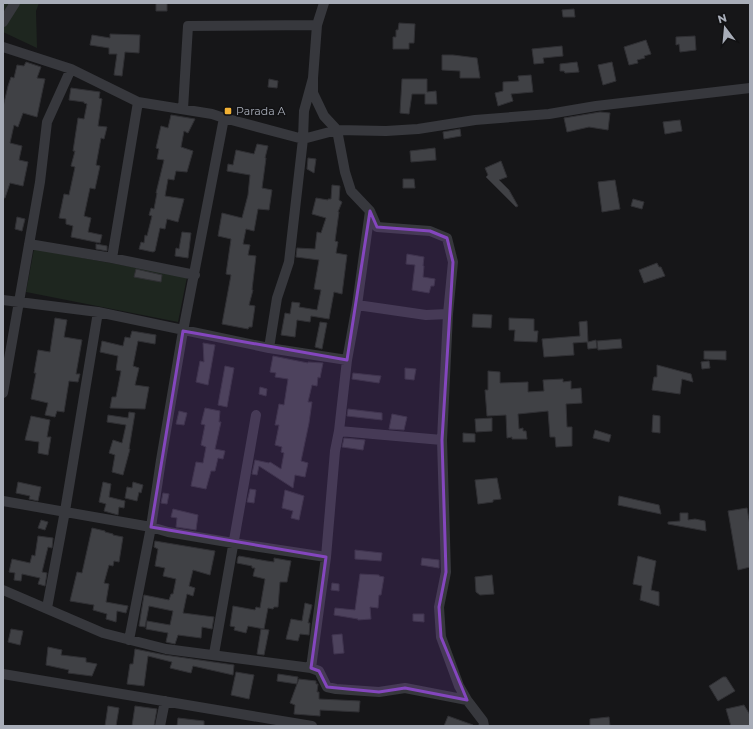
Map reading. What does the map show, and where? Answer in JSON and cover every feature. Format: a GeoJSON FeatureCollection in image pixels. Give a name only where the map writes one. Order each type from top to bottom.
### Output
{"type":"FeatureCollection","features":[{"type":"Feature","properties":{"kind":"street"},"geometry":{"type":"LineString","coordinates":[[3,22],[15,3]]}},
{"type":"Feature","properties":{"kind":"street"},"geometry":{"type":"LineString","coordinates":[[324,3],[316,25],[313,92],[324,116],[337,130],[345,172],[351,190],[370,211],[377,228],[430,231],[447,238],[453,262],[448,314],[442,440],[446,572],[439,607],[441,637],[459,686],[467,700],[483,721],[484,726]]}},
{"type":"Feature","properties":{"kind":"street"},"geometry":{"type":"LineString","coordinates":[[183,109],[188,26],[316,25]]}},
{"type":"Feature","properties":{"kind":"street"},"geometry":{"type":"LineString","coordinates":[[3,47],[71,69],[138,102],[212,114],[303,139],[337,130],[386,131],[418,129],[475,120],[549,114],[596,106],[750,88]]}},
{"type":"Feature","properties":{"kind":"street"},"geometry":{"type":"LineString","coordinates":[[3,393],[40,182],[47,122],[71,69]]}},
{"type":"Feature","properties":{"kind":"street"},"geometry":{"type":"LineString","coordinates":[[269,348],[277,298],[289,262],[303,139],[304,111],[313,78]]}},
{"type":"Feature","properties":{"kind":"street"},"geometry":{"type":"LineString","coordinates":[[112,258],[138,102]]}},
{"type":"Feature","properties":{"kind":"street"},"geometry":{"type":"LineString","coordinates":[[129,640],[151,527],[183,331],[224,118]]}},
{"type":"Feature","properties":{"kind":"street"},"geometry":{"type":"LineString","coordinates":[[311,668],[326,557],[335,451],[339,431],[347,360],[357,305],[370,211]]}},
{"type":"Feature","properties":{"kind":"street"},"geometry":{"type":"LineString","coordinates":[[29,244],[112,258],[195,275]]}},
{"type":"Feature","properties":{"kind":"street"},"geometry":{"type":"LineString","coordinates":[[3,300],[98,312],[269,348],[347,360]]}},
{"type":"Feature","properties":{"kind":"street"},"geometry":{"type":"LineString","coordinates":[[357,305],[426,315],[448,314]]}},
{"type":"Feature","properties":{"kind":"street"},"geometry":{"type":"LineString","coordinates":[[47,608],[65,511],[98,312]]}},
{"type":"Feature","properties":{"kind":"street"},"geometry":{"type":"LineString","coordinates":[[214,654],[256,414]]}},
{"type":"Feature","properties":{"kind":"street"},"geometry":{"type":"LineString","coordinates":[[339,431],[442,440]]}},
{"type":"Feature","properties":{"kind":"street"},"geometry":{"type":"LineString","coordinates":[[3,501],[151,527],[168,532],[326,557]]}},
{"type":"Feature","properties":{"kind":"street"},"geometry":{"type":"LineString","coordinates":[[3,590],[103,633],[166,649],[214,654],[311,668],[319,671],[327,687],[336,689],[379,692],[405,688],[467,700]]}},
{"type":"Feature","properties":{"kind":"street"},"geometry":{"type":"LineString","coordinates":[[3,674],[312,726]]}},
{"type":"Feature","properties":{"kind":"street"},"geometry":{"type":"LineString","coordinates":[[160,726],[165,701]]}},
{"type":"Feature","properties":{"kind":"highlighted area"},"geometry":{"type":"Polygon","coordinates":[[[370,211],[377,227],[430,231],[447,238],[453,262],[442,440],[446,572],[439,607],[441,637],[467,700],[405,688],[379,692],[327,687],[319,671],[311,668],[326,557],[151,527],[183,331],[347,360],[370,211]]]}},
{"type":"Feature","properties":{"kind":"shaded area"},"geometry":{"type":"Polygon","coordinates":[[[3,3],[39,3],[36,11],[37,48],[3,32],[3,3]]]}},
{"type":"Feature","properties":{"kind":"shaded area"},"geometry":{"type":"Polygon","coordinates":[[[34,249],[187,277],[178,322],[26,292],[34,249]]]}},
{"type":"Feature","properties":{"kind":"building"},"geometry":{"type":"Polygon","coordinates":[[[156,3],[167,3],[167,11],[156,11],[156,3]]]}},
{"type":"Feature","properties":{"kind":"building"},"geometry":{"type":"Polygon","coordinates":[[[574,9],[575,17],[563,17],[562,10],[574,9]]]}},
{"type":"Feature","properties":{"kind":"building"},"geometry":{"type":"Polygon","coordinates":[[[399,23],[415,24],[414,43],[409,43],[409,49],[393,49],[393,37],[396,37],[396,30],[398,30],[399,23]]]}},
{"type":"Feature","properties":{"kind":"building"},"geometry":{"type":"Polygon","coordinates":[[[110,34],[140,35],[139,53],[125,52],[122,76],[114,75],[117,54],[109,54],[109,48],[90,45],[92,35],[110,38],[110,34]]]}},
{"type":"Feature","properties":{"kind":"building"},"geometry":{"type":"Polygon","coordinates":[[[695,36],[696,50],[680,52],[679,44],[676,45],[676,37],[695,36]]]}},
{"type":"Feature","properties":{"kind":"building"},"geometry":{"type":"Polygon","coordinates":[[[646,40],[651,54],[644,56],[645,58],[637,60],[638,63],[629,65],[624,47],[646,40]]]}},
{"type":"Feature","properties":{"kind":"building"},"geometry":{"type":"Polygon","coordinates":[[[562,46],[563,56],[543,58],[544,63],[534,64],[532,49],[562,46]]]}},
{"type":"Feature","properties":{"kind":"building"},"geometry":{"type":"Polygon","coordinates":[[[442,55],[477,58],[480,78],[460,78],[460,71],[442,70],[442,55]]]}},
{"type":"Feature","properties":{"kind":"building"},"geometry":{"type":"Polygon","coordinates":[[[26,62],[41,67],[37,78],[45,79],[37,117],[23,113],[18,127],[14,125],[10,143],[22,146],[19,160],[28,162],[23,186],[10,183],[5,198],[3,198],[3,107],[11,77],[14,78],[17,65],[24,66],[26,62]]]}},
{"type":"Feature","properties":{"kind":"building"},"geometry":{"type":"Polygon","coordinates":[[[577,62],[579,72],[565,73],[564,71],[560,71],[560,64],[577,62]]]}},
{"type":"Feature","properties":{"kind":"building"},"geometry":{"type":"Polygon","coordinates":[[[612,62],[616,81],[603,85],[598,65],[612,62]]]}},
{"type":"Feature","properties":{"kind":"building"},"geometry":{"type":"Polygon","coordinates":[[[531,75],[533,92],[511,94],[513,101],[498,106],[495,93],[503,91],[503,82],[519,81],[518,76],[531,75]]]}},
{"type":"Feature","properties":{"kind":"building"},"geometry":{"type":"Polygon","coordinates":[[[269,79],[278,81],[277,88],[268,87],[269,79]]]}},
{"type":"Feature","properties":{"kind":"building"},"geometry":{"type":"Polygon","coordinates":[[[402,79],[427,79],[427,92],[436,91],[437,104],[425,104],[425,94],[412,94],[409,114],[400,113],[402,79]]]}},
{"type":"Feature","properties":{"kind":"building"},"geometry":{"type":"Polygon","coordinates":[[[71,88],[100,92],[99,98],[102,99],[98,126],[107,127],[104,139],[101,138],[96,165],[100,166],[95,189],[90,188],[84,216],[91,218],[88,232],[102,235],[100,243],[71,237],[73,226],[66,224],[66,219],[59,218],[64,194],[69,195],[75,167],[71,166],[75,151],[73,151],[78,118],[84,119],[87,104],[84,102],[69,100],[71,88]]]}},
{"type":"Feature","properties":{"kind":"building"},"geometry":{"type":"Polygon","coordinates":[[[600,112],[610,113],[608,130],[589,127],[567,132],[564,118],[600,112]]]}},
{"type":"Feature","properties":{"kind":"building"},"geometry":{"type":"Polygon","coordinates":[[[171,115],[195,119],[188,133],[184,131],[181,147],[193,151],[187,172],[176,171],[174,180],[168,179],[165,196],[184,199],[178,222],[167,219],[165,229],[160,228],[155,251],[153,252],[139,249],[141,242],[144,243],[145,235],[147,236],[152,216],[149,215],[151,208],[154,209],[156,193],[164,160],[157,159],[159,149],[156,148],[161,126],[168,128],[171,115]]]}},
{"type":"Feature","properties":{"kind":"building"},"geometry":{"type":"Polygon","coordinates":[[[680,120],[682,131],[665,134],[663,122],[680,120]]]}},
{"type":"Feature","properties":{"kind":"building"},"geometry":{"type":"Polygon","coordinates":[[[460,129],[461,136],[444,139],[443,132],[460,129]]]}},
{"type":"Feature","properties":{"kind":"building"},"geometry":{"type":"Polygon","coordinates":[[[257,144],[268,146],[265,158],[262,188],[272,190],[269,210],[258,209],[254,231],[246,229],[243,244],[250,245],[248,255],[256,256],[253,290],[249,305],[255,306],[252,327],[249,327],[248,329],[222,324],[231,275],[226,274],[231,239],[218,236],[222,213],[242,218],[248,195],[250,175],[227,171],[228,164],[233,165],[236,150],[254,154],[257,144]]]}},
{"type":"Feature","properties":{"kind":"building"},"geometry":{"type":"Polygon","coordinates":[[[435,148],[436,160],[411,162],[410,151],[435,148]]]}},
{"type":"Feature","properties":{"kind":"building"},"geometry":{"type":"Polygon","coordinates":[[[308,158],[316,159],[314,173],[307,169],[308,158]]]}},
{"type":"Feature","properties":{"kind":"building"},"geometry":{"type":"Polygon","coordinates":[[[501,161],[507,177],[499,180],[509,190],[518,206],[516,207],[486,177],[488,175],[485,168],[501,161]]]}},
{"type":"Feature","properties":{"kind":"building"},"geometry":{"type":"Polygon","coordinates":[[[403,179],[414,179],[415,188],[403,188],[403,179]]]}},
{"type":"Feature","properties":{"kind":"building"},"geometry":{"type":"Polygon","coordinates":[[[615,180],[620,209],[602,212],[598,182],[615,180]]]}},
{"type":"Feature","properties":{"kind":"building"},"geometry":{"type":"Polygon","coordinates":[[[332,185],[340,186],[339,200],[342,202],[338,212],[335,241],[338,242],[336,253],[347,255],[342,294],[334,292],[329,319],[311,316],[310,322],[297,320],[295,337],[281,335],[285,313],[290,314],[292,302],[300,303],[299,307],[317,310],[321,290],[314,289],[319,260],[296,257],[297,248],[315,249],[317,232],[321,233],[326,218],[312,214],[316,198],[331,199],[332,185]]]}},
{"type":"Feature","properties":{"kind":"building"},"geometry":{"type":"Polygon","coordinates":[[[633,199],[644,202],[642,209],[631,206],[633,199]]]}},
{"type":"Feature","properties":{"kind":"building"},"geometry":{"type":"Polygon","coordinates":[[[17,217],[25,219],[22,231],[15,229],[17,217]]]}},
{"type":"Feature","properties":{"kind":"building"},"geometry":{"type":"Polygon","coordinates":[[[182,232],[191,233],[188,258],[175,256],[176,248],[179,249],[182,232]]]}},
{"type":"Feature","properties":{"kind":"building"},"geometry":{"type":"Polygon","coordinates":[[[96,244],[107,246],[107,251],[96,249],[96,244]]]}},
{"type":"Feature","properties":{"kind":"building"},"geometry":{"type":"Polygon","coordinates":[[[407,254],[424,257],[423,277],[435,279],[434,286],[431,286],[429,293],[412,290],[415,265],[406,264],[407,254]]]}},
{"type":"Feature","properties":{"kind":"building"},"geometry":{"type":"Polygon","coordinates":[[[657,263],[659,267],[661,267],[665,276],[644,283],[639,270],[657,263]]]}},
{"type":"Feature","properties":{"kind":"building"},"geometry":{"type":"Polygon","coordinates":[[[136,269],[162,275],[161,282],[134,277],[136,269]]]}},
{"type":"Feature","properties":{"kind":"building"},"geometry":{"type":"Polygon","coordinates":[[[473,314],[492,315],[491,328],[472,327],[473,314]]]}},
{"type":"Feature","properties":{"kind":"building"},"geometry":{"type":"Polygon","coordinates":[[[55,318],[67,320],[64,337],[82,340],[76,374],[80,374],[78,382],[69,381],[64,412],[57,411],[55,417],[45,415],[48,403],[31,399],[36,373],[34,373],[38,350],[50,352],[55,318]]]}},
{"type":"Feature","properties":{"kind":"building"},"geometry":{"type":"Polygon","coordinates":[[[509,318],[534,319],[534,331],[538,331],[537,342],[514,341],[515,330],[509,330],[509,318]]]}},
{"type":"Feature","properties":{"kind":"building"},"geometry":{"type":"Polygon","coordinates":[[[587,321],[588,342],[596,340],[597,348],[588,349],[587,342],[573,343],[574,355],[544,357],[542,339],[580,336],[579,322],[587,321]]]}},
{"type":"Feature","properties":{"kind":"building"},"geometry":{"type":"Polygon","coordinates":[[[320,322],[327,323],[322,349],[315,347],[320,322]]]}},
{"type":"Feature","properties":{"kind":"building"},"geometry":{"type":"Polygon","coordinates":[[[132,331],[156,335],[155,344],[138,341],[133,366],[139,368],[135,385],[149,387],[145,409],[110,408],[112,397],[116,397],[121,371],[116,370],[118,356],[100,352],[102,341],[123,346],[125,337],[130,338],[132,331]]]}},
{"type":"Feature","properties":{"kind":"building"},"geometry":{"type":"Polygon","coordinates":[[[621,339],[622,348],[598,350],[597,341],[621,339]]]}},
{"type":"Feature","properties":{"kind":"building"},"geometry":{"type":"Polygon","coordinates":[[[203,343],[215,345],[208,385],[196,382],[200,361],[204,362],[203,343]]]}},
{"type":"Feature","properties":{"kind":"building"},"geometry":{"type":"Polygon","coordinates":[[[704,351],[726,351],[726,360],[704,359],[704,351]]]}},
{"type":"Feature","properties":{"kind":"building"},"geometry":{"type":"Polygon","coordinates":[[[273,356],[308,363],[323,363],[320,378],[318,377],[317,386],[312,385],[308,402],[312,402],[301,461],[308,463],[305,477],[295,475],[293,488],[259,466],[257,475],[252,474],[255,460],[270,462],[281,469],[284,453],[281,452],[282,447],[275,445],[279,425],[275,425],[279,404],[284,405],[288,379],[275,377],[276,373],[270,372],[273,356]]]}},
{"type":"Feature","properties":{"kind":"building"},"geometry":{"type":"Polygon","coordinates":[[[709,361],[710,368],[702,369],[701,362],[709,361]]]}},
{"type":"Feature","properties":{"kind":"building"},"geometry":{"type":"Polygon","coordinates":[[[657,365],[691,374],[693,382],[682,379],[680,394],[652,390],[654,377],[657,377],[657,365]]]}},
{"type":"Feature","properties":{"kind":"building"},"geometry":{"type":"Polygon","coordinates":[[[225,366],[234,368],[227,407],[218,405],[225,366]]]}},
{"type":"Feature","properties":{"kind":"building"},"geometry":{"type":"Polygon","coordinates":[[[405,368],[416,369],[414,380],[405,379],[405,368]]]}},
{"type":"Feature","properties":{"kind":"building"},"geometry":{"type":"Polygon","coordinates":[[[488,371],[500,372],[500,383],[528,382],[528,392],[544,391],[543,380],[563,379],[563,382],[571,381],[571,389],[581,388],[582,403],[566,404],[567,427],[572,427],[572,446],[556,447],[555,437],[550,437],[548,411],[518,414],[519,429],[523,428],[523,431],[526,431],[527,439],[512,439],[512,437],[507,438],[506,415],[487,416],[485,390],[488,390],[488,371]]]}},
{"type":"Feature","properties":{"kind":"building"},"geometry":{"type":"Polygon","coordinates":[[[353,373],[381,376],[379,383],[352,379],[353,373]]]}},
{"type":"Feature","properties":{"kind":"building"},"geometry":{"type":"Polygon","coordinates":[[[260,387],[267,389],[266,396],[259,394],[260,387]]]}},
{"type":"Feature","properties":{"kind":"building"},"geometry":{"type":"Polygon","coordinates":[[[205,408],[220,411],[219,422],[221,422],[215,449],[225,451],[223,459],[218,458],[215,471],[211,471],[206,489],[191,486],[196,462],[203,463],[206,447],[201,445],[205,425],[201,424],[205,408]]]}},
{"type":"Feature","properties":{"kind":"building"},"geometry":{"type":"Polygon","coordinates":[[[348,409],[382,413],[382,420],[347,416],[348,409]]]}},
{"type":"Feature","properties":{"kind":"building"},"geometry":{"type":"Polygon","coordinates":[[[179,411],[187,413],[184,425],[176,424],[179,411]]]}},
{"type":"Feature","properties":{"kind":"building"},"geometry":{"type":"Polygon","coordinates":[[[129,412],[135,413],[130,449],[123,475],[112,472],[115,455],[109,453],[113,440],[122,443],[126,425],[107,422],[108,415],[128,418],[129,412]]]}},
{"type":"Feature","properties":{"kind":"building"},"geometry":{"type":"Polygon","coordinates":[[[392,414],[407,417],[404,430],[389,429],[392,414]]]}},
{"type":"Feature","properties":{"kind":"building"},"geometry":{"type":"Polygon","coordinates":[[[653,415],[660,416],[660,433],[652,432],[653,415]]]}},
{"type":"Feature","properties":{"kind":"building"},"geometry":{"type":"Polygon","coordinates":[[[31,416],[50,420],[47,437],[51,437],[48,455],[38,453],[39,442],[25,440],[31,416]]]}},
{"type":"Feature","properties":{"kind":"building"},"geometry":{"type":"Polygon","coordinates":[[[492,418],[492,431],[476,432],[475,419],[492,418]]]}},
{"type":"Feature","properties":{"kind":"building"},"geometry":{"type":"Polygon","coordinates":[[[595,430],[611,435],[609,442],[593,438],[595,430]]]}},
{"type":"Feature","properties":{"kind":"building"},"geometry":{"type":"Polygon","coordinates":[[[463,433],[475,434],[475,442],[463,442],[463,433]]]}},
{"type":"Feature","properties":{"kind":"building"},"geometry":{"type":"Polygon","coordinates":[[[344,438],[365,440],[363,450],[342,447],[344,438]]]}},
{"type":"Feature","properties":{"kind":"building"},"geometry":{"type":"Polygon","coordinates":[[[497,478],[501,499],[493,500],[493,502],[478,504],[475,480],[497,478]]]}},
{"type":"Feature","properties":{"kind":"building"},"geometry":{"type":"Polygon","coordinates":[[[18,482],[41,487],[38,501],[29,499],[30,496],[16,493],[18,482]]]}},
{"type":"Feature","properties":{"kind":"building"},"geometry":{"type":"Polygon","coordinates":[[[103,482],[111,484],[109,497],[125,501],[124,508],[119,507],[118,515],[104,511],[106,504],[99,502],[103,482]]]}},
{"type":"Feature","properties":{"kind":"building"},"geometry":{"type":"Polygon","coordinates":[[[133,482],[143,485],[141,493],[139,492],[137,501],[125,498],[127,487],[132,488],[133,482]]]}},
{"type":"Feature","properties":{"kind":"building"},"geometry":{"type":"Polygon","coordinates":[[[250,489],[256,490],[254,503],[247,502],[250,489]]]}},
{"type":"Feature","properties":{"kind":"building"},"geometry":{"type":"Polygon","coordinates":[[[285,490],[304,496],[299,520],[291,518],[293,511],[282,508],[285,490]]]}},
{"type":"Feature","properties":{"kind":"building"},"geometry":{"type":"Polygon","coordinates":[[[163,493],[169,494],[167,504],[161,503],[163,493]]]}},
{"type":"Feature","properties":{"kind":"building"},"geometry":{"type":"Polygon","coordinates":[[[619,496],[659,505],[661,514],[618,505],[619,496]]]}},
{"type":"Feature","properties":{"kind":"building"},"geometry":{"type":"Polygon","coordinates":[[[747,508],[750,525],[750,567],[738,570],[728,511],[747,508]]]}},
{"type":"Feature","properties":{"kind":"building"},"geometry":{"type":"Polygon","coordinates":[[[173,509],[198,515],[196,530],[176,527],[177,518],[171,517],[173,509]]]}},
{"type":"Feature","properties":{"kind":"building"},"geometry":{"type":"Polygon","coordinates":[[[680,513],[688,513],[688,520],[695,519],[705,521],[706,531],[668,524],[668,522],[680,521],[680,513]]]}},
{"type":"Feature","properties":{"kind":"building"},"geometry":{"type":"Polygon","coordinates":[[[41,520],[48,522],[45,530],[38,528],[41,520]]]}},
{"type":"Feature","properties":{"kind":"building"},"geometry":{"type":"Polygon","coordinates":[[[92,528],[123,537],[119,562],[114,561],[113,566],[109,565],[104,583],[109,584],[106,602],[128,606],[126,613],[117,611],[116,622],[106,619],[107,614],[93,610],[94,605],[70,601],[77,572],[82,573],[92,528]]]}},
{"type":"Feature","properties":{"kind":"building"},"geometry":{"type":"Polygon","coordinates":[[[38,536],[53,538],[52,548],[48,547],[42,572],[47,573],[45,586],[38,584],[40,578],[22,574],[21,581],[14,580],[15,573],[9,572],[12,559],[30,563],[32,555],[35,556],[38,536]]]}},
{"type":"Feature","properties":{"kind":"building"},"geometry":{"type":"Polygon","coordinates":[[[155,541],[215,551],[210,575],[193,570],[189,586],[195,588],[193,596],[187,594],[183,613],[214,617],[212,629],[202,627],[201,638],[178,635],[175,644],[166,642],[168,633],[146,629],[147,621],[170,625],[173,611],[149,606],[145,627],[139,626],[144,595],[169,600],[171,594],[173,594],[176,579],[163,576],[165,568],[155,566],[158,549],[154,547],[155,541]]]}},
{"type":"Feature","properties":{"kind":"building"},"geometry":{"type":"Polygon","coordinates":[[[355,550],[382,553],[381,561],[355,559],[355,550]]]}},
{"type":"Feature","properties":{"kind":"building"},"geometry":{"type":"Polygon","coordinates":[[[239,556],[274,562],[274,558],[291,561],[287,582],[280,582],[278,607],[274,607],[273,609],[268,608],[264,629],[248,626],[246,633],[234,630],[235,627],[230,626],[233,606],[255,610],[256,607],[260,608],[265,579],[253,576],[255,568],[252,568],[252,566],[237,563],[239,556]]]}},
{"type":"Feature","properties":{"kind":"building"},"geometry":{"type":"Polygon","coordinates":[[[638,556],[656,561],[651,590],[659,592],[659,606],[640,600],[642,586],[633,584],[638,556]]]}},
{"type":"Feature","properties":{"kind":"building"},"geometry":{"type":"Polygon","coordinates":[[[422,558],[439,560],[439,568],[421,565],[422,558]]]}},
{"type":"Feature","properties":{"kind":"building"},"geometry":{"type":"Polygon","coordinates":[[[360,574],[379,575],[384,577],[381,595],[379,595],[378,608],[370,607],[371,619],[358,620],[334,615],[335,608],[355,610],[360,574]]]}},
{"type":"Feature","properties":{"kind":"building"},"geometry":{"type":"Polygon","coordinates":[[[492,575],[494,594],[480,595],[476,592],[475,577],[492,575]]]}},
{"type":"Feature","properties":{"kind":"building"},"geometry":{"type":"Polygon","coordinates":[[[332,583],[339,584],[339,591],[331,590],[332,583]]]}},
{"type":"Feature","properties":{"kind":"building"},"geometry":{"type":"Polygon","coordinates":[[[305,603],[312,605],[308,623],[310,623],[309,635],[300,634],[298,641],[286,639],[291,619],[302,621],[305,603]]]}},
{"type":"Feature","properties":{"kind":"building"},"geometry":{"type":"Polygon","coordinates":[[[413,614],[424,614],[424,622],[413,621],[413,614]]]}},
{"type":"Feature","properties":{"kind":"building"},"geometry":{"type":"Polygon","coordinates":[[[11,629],[23,631],[20,645],[8,642],[11,629]]]}},
{"type":"Feature","properties":{"kind":"building"},"geometry":{"type":"Polygon","coordinates":[[[261,629],[269,630],[264,655],[257,654],[261,629]]]}},
{"type":"Feature","properties":{"kind":"building"},"geometry":{"type":"Polygon","coordinates":[[[342,634],[344,653],[334,654],[332,635],[342,634]]]}},
{"type":"Feature","properties":{"kind":"building"},"geometry":{"type":"Polygon","coordinates":[[[48,647],[62,650],[61,655],[86,658],[86,662],[97,664],[92,676],[68,673],[69,670],[46,665],[48,647]]]}},
{"type":"Feature","properties":{"kind":"building"},"geometry":{"type":"Polygon","coordinates":[[[135,649],[234,665],[233,675],[193,666],[191,673],[170,668],[172,662],[148,656],[144,686],[127,684],[130,664],[133,664],[135,649]]]}},
{"type":"Feature","properties":{"kind":"building"},"geometry":{"type":"Polygon","coordinates":[[[236,672],[254,675],[249,699],[231,695],[236,672]]]}},
{"type":"Feature","properties":{"kind":"building"},"geometry":{"type":"Polygon","coordinates":[[[278,674],[298,677],[297,684],[277,681],[278,674]]]}},
{"type":"Feature","properties":{"kind":"building"},"geometry":{"type":"Polygon","coordinates":[[[723,677],[726,677],[735,691],[718,701],[709,686],[723,677]]]}},
{"type":"Feature","properties":{"kind":"building"},"geometry":{"type":"Polygon","coordinates":[[[299,679],[316,681],[316,684],[318,684],[317,692],[319,692],[319,699],[360,701],[359,712],[320,710],[320,716],[294,714],[295,705],[290,703],[299,679]]]}},
{"type":"Feature","properties":{"kind":"building"},"geometry":{"type":"Polygon","coordinates":[[[744,705],[750,715],[750,726],[731,726],[726,709],[744,705]]]}},
{"type":"Feature","properties":{"kind":"building"},"geometry":{"type":"Polygon","coordinates":[[[108,706],[119,708],[116,726],[105,726],[108,706]]]}},
{"type":"Feature","properties":{"kind":"building"},"geometry":{"type":"Polygon","coordinates":[[[135,706],[157,709],[154,726],[132,726],[135,706]]]}},
{"type":"Feature","properties":{"kind":"building"},"geometry":{"type":"Polygon","coordinates":[[[448,716],[473,725],[473,726],[444,726],[448,716]]]}},
{"type":"Feature","properties":{"kind":"building"},"geometry":{"type":"Polygon","coordinates":[[[609,717],[610,726],[590,726],[590,719],[609,717]]]}},
{"type":"Feature","properties":{"kind":"building"},"geometry":{"type":"Polygon","coordinates":[[[178,718],[204,721],[204,726],[177,726],[178,718]]]}},
{"type":"Feature","properties":{"kind":"place","name":"Parada A"},"geometry":{"type":"Point","coordinates":[228,111]}}]}
